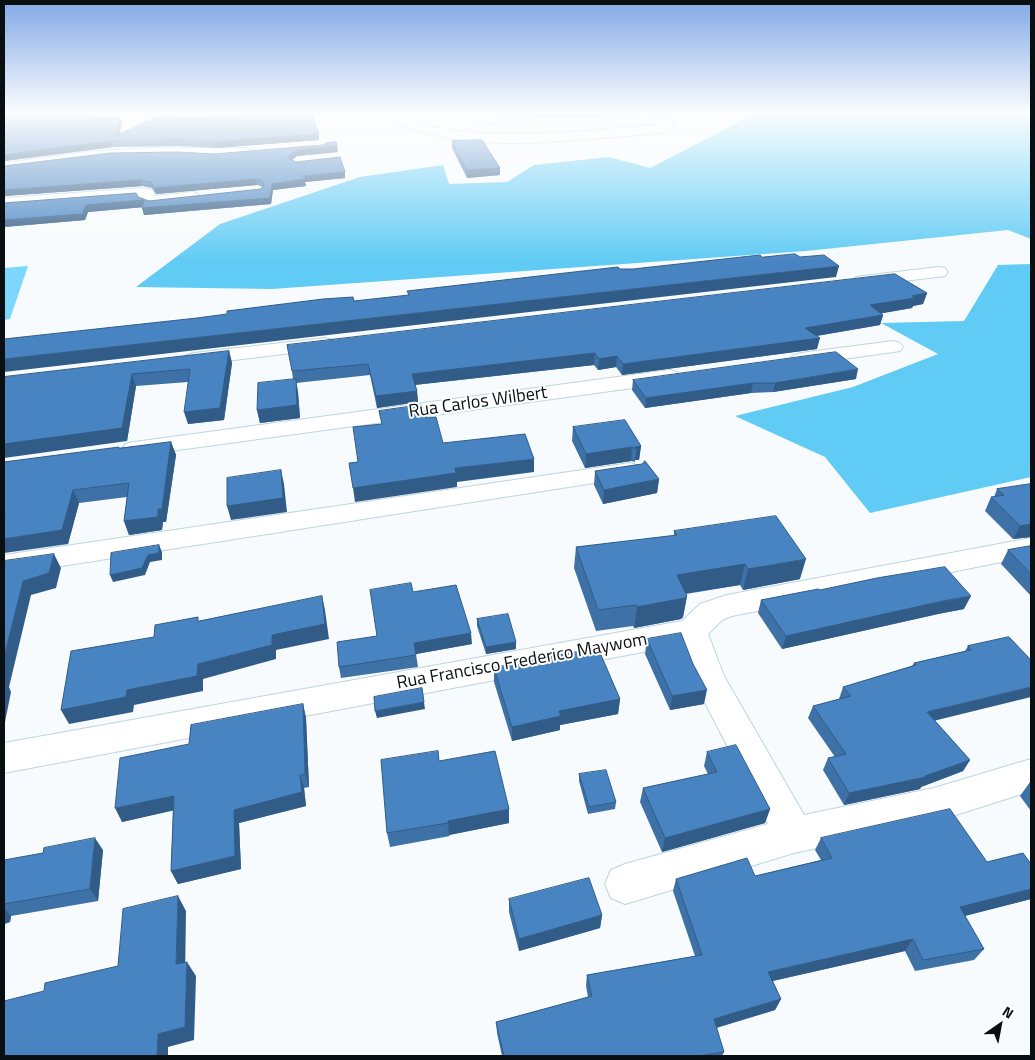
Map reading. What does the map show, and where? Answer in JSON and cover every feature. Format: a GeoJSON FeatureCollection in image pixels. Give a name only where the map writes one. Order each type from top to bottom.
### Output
{"type":"FeatureCollection","features":[{"type":"Feature","properties":{"kind":"street"},"geometry":{"type":"LineString","coordinates":[[4,166],[32,162]]}},
{"type":"Feature","properties":{"kind":"street"},"geometry":{"type":"LineString","coordinates":[[4,203],[142,192],[147,193],[147,200],[151,201],[210,196]]}},
{"type":"Feature","properties":{"kind":"street"},"geometry":{"type":"LineString","coordinates":[[841,283],[939,272]]}},
{"type":"Feature","properties":{"kind":"street"},"geometry":{"type":"LineString","coordinates":[[171,362],[339,342]]}},
{"type":"Feature","properties":{"kind":"street"},"geometry":{"type":"LineString","coordinates":[[785,361],[894,347]]}},
{"type":"Feature","properties":{"kind":"street","name":"Rua Carlos Wilbert"},"geometry":{"type":"LineString","coordinates":[[112,452],[686,375]]}},
{"type":"Feature","properties":{"kind":"street"},"geometry":{"type":"LineString","coordinates":[[4,565],[631,470]]}},
{"type":"Feature","properties":{"kind":"street"},"geometry":{"type":"LineString","coordinates":[[794,835],[708,678],[691,631],[711,612],[726,606],[1031,547]]}},
{"type":"Feature","properties":{"kind":"street","name":"Rua Francisco Frederico Maywom"},"geometry":{"type":"LineString","coordinates":[[4,758],[691,631]]}},
{"type":"Feature","properties":{"kind":"street"},"geometry":{"type":"LineString","coordinates":[[625,884],[794,835],[934,805],[1031,775]]}},
{"type":"Feature","properties":{"kind":"shaded area"},"geometry":{"type":"Polygon","coordinates":[[[558,162],[629,162],[650,168],[661,162],[1031,162],[1031,239],[1008,230],[806,251],[272,289],[136,287],[220,224],[360,177],[443,165],[449,184],[507,182],[534,165],[558,162]]]}},
{"type":"Feature","properties":{"kind":"shaded area"},"geometry":{"type":"Polygon","coordinates":[[[1031,264],[1031,477],[870,513],[825,457],[735,416],[853,387],[938,354],[881,323],[964,321],[998,265],[1031,264]]]}},
{"type":"Feature","properties":{"kind":"shaded area"},"geometry":{"type":"Polygon","coordinates":[[[28,266],[10,319],[4,320],[4,268],[28,266]]]}},
{"type":"Feature","properties":{"kind":"building"},"geometry":{"type":"Polygon","coordinates":[[[33,162],[342,162],[345,172],[303,176],[305,179],[272,184],[270,198],[142,208],[144,200],[86,205],[82,214],[4,220],[4,203],[136,193],[138,197],[149,201],[261,189],[264,184],[261,180],[256,179],[154,188],[151,182],[140,180],[4,190],[4,166],[33,162]]]}},
{"type":"Feature","properties":{"kind":"building"},"geometry":{"type":"Polygon","coordinates":[[[462,162],[496,162],[500,168],[466,170],[462,162]]]}},
{"type":"Feature","properties":{"kind":"building"},"geometry":{"type":"Polygon","coordinates":[[[795,254],[800,257],[824,255],[839,266],[4,359],[4,339],[197,318],[227,314],[227,311],[323,299],[353,297],[354,301],[409,295],[407,291],[618,267],[620,269],[633,269],[760,255],[762,257],[795,254]]]}},
{"type":"Feature","properties":{"kind":"building"},"geometry":{"type":"Polygon","coordinates":[[[895,274],[927,293],[912,296],[915,298],[870,305],[883,315],[805,328],[820,338],[623,364],[617,356],[599,359],[595,353],[412,374],[417,391],[376,396],[368,364],[292,371],[287,345],[895,274]]]}},
{"type":"Feature","properties":{"kind":"building"},"geometry":{"type":"Polygon","coordinates":[[[229,351],[220,408],[184,412],[190,369],[132,374],[122,428],[4,444],[4,377],[229,351]]]}},
{"type":"Feature","properties":{"kind":"building"},"geometry":{"type":"Polygon","coordinates":[[[836,352],[858,369],[775,383],[753,383],[646,398],[633,380],[836,352]]]}},
{"type":"Feature","properties":{"kind":"building"},"geometry":{"type":"Polygon","coordinates":[[[296,379],[297,405],[257,410],[258,383],[296,379]]]}},
{"type":"Feature","properties":{"kind":"building"},"geometry":{"type":"Polygon","coordinates":[[[422,405],[427,418],[436,417],[443,443],[525,434],[534,459],[455,468],[456,473],[353,488],[349,463],[358,462],[353,427],[382,424],[379,411],[422,405]]]}},
{"type":"Feature","properties":{"kind":"building"},"geometry":{"type":"Polygon","coordinates":[[[625,420],[641,446],[635,447],[637,449],[632,447],[586,454],[573,427],[625,420]]]}},
{"type":"Feature","properties":{"kind":"building"},"geometry":{"type":"Polygon","coordinates":[[[171,442],[162,509],[158,509],[158,517],[124,521],[129,483],[73,490],[62,530],[4,539],[4,462],[171,442]]]}},
{"type":"Feature","properties":{"kind":"building"},"geometry":{"type":"Polygon","coordinates":[[[645,461],[659,479],[604,490],[595,471],[642,464],[645,461]]]}},
{"type":"Feature","properties":{"kind":"building"},"geometry":{"type":"Polygon","coordinates":[[[281,470],[283,498],[227,506],[227,478],[281,470]]]}},
{"type":"Feature","properties":{"kind":"building"},"geometry":{"type":"Polygon","coordinates":[[[1031,484],[1031,524],[1020,526],[991,497],[1004,495],[997,489],[1031,484]]]}},
{"type":"Feature","properties":{"kind":"building"},"geometry":{"type":"Polygon","coordinates":[[[776,516],[806,559],[748,569],[745,564],[677,575],[687,596],[685,598],[637,607],[636,605],[598,610],[576,547],[677,535],[674,531],[776,516]]]}},
{"type":"Feature","properties":{"kind":"building"},"geometry":{"type":"Polygon","coordinates":[[[159,545],[159,553],[148,555],[142,568],[110,575],[111,553],[159,545]]]}},
{"type":"Feature","properties":{"kind":"building"},"geometry":{"type":"Polygon","coordinates":[[[1031,546],[1031,574],[1008,550],[1031,546]]]}},
{"type":"Feature","properties":{"kind":"building"},"geometry":{"type":"Polygon","coordinates":[[[54,554],[49,573],[23,581],[4,657],[4,561],[54,554]]]}},
{"type":"Feature","properties":{"kind":"building"},"geometry":{"type":"Polygon","coordinates":[[[945,567],[971,596],[786,636],[761,600],[877,578],[945,567]]]}},
{"type":"Feature","properties":{"kind":"building"},"geometry":{"type":"Polygon","coordinates":[[[411,583],[413,592],[456,585],[471,633],[414,643],[416,655],[339,667],[337,642],[377,636],[370,590],[411,583]]]}},
{"type":"Feature","properties":{"kind":"building"},"geometry":{"type":"Polygon","coordinates":[[[322,596],[325,624],[272,635],[272,645],[198,664],[197,676],[127,690],[126,697],[61,710],[71,651],[154,637],[155,625],[198,617],[198,621],[322,596]]]}},
{"type":"Feature","properties":{"kind":"building"},"geometry":{"type":"Polygon","coordinates":[[[508,614],[516,642],[486,647],[477,619],[508,614]]]}},
{"type":"Feature","properties":{"kind":"building"},"geometry":{"type":"Polygon","coordinates":[[[681,633],[693,664],[707,690],[672,696],[647,639],[681,633]]]}},
{"type":"Feature","properties":{"kind":"building"},"geometry":{"type":"Polygon","coordinates":[[[1009,637],[1031,660],[1031,687],[927,712],[970,760],[926,777],[849,793],[828,758],[846,754],[813,706],[851,696],[843,687],[916,665],[914,663],[971,650],[968,646],[1009,637]]]}},
{"type":"Feature","properties":{"kind":"building"},"geometry":{"type":"Polygon","coordinates":[[[598,648],[620,699],[559,711],[561,716],[512,727],[494,668],[598,648]]]}},
{"type":"Feature","properties":{"kind":"building"},"geometry":{"type":"Polygon","coordinates":[[[422,688],[424,702],[375,711],[374,697],[422,688]]]}},
{"type":"Feature","properties":{"kind":"building"},"geometry":{"type":"Polygon","coordinates":[[[303,704],[305,774],[300,775],[302,792],[234,810],[235,856],[171,871],[174,796],[115,808],[120,758],[189,744],[191,725],[303,704]]]}},
{"type":"Feature","properties":{"kind":"building"},"geometry":{"type":"Polygon","coordinates":[[[736,745],[770,809],[665,838],[643,788],[717,772],[707,752],[736,745]]]}},
{"type":"Feature","properties":{"kind":"building"},"geometry":{"type":"Polygon","coordinates":[[[438,751],[439,761],[495,751],[509,809],[448,821],[448,823],[387,833],[381,760],[438,751]]]}},
{"type":"Feature","properties":{"kind":"building"},"geometry":{"type":"Polygon","coordinates":[[[606,770],[616,802],[589,807],[579,774],[606,770]]]}},
{"type":"Feature","properties":{"kind":"building"},"geometry":{"type":"Polygon","coordinates":[[[950,809],[987,862],[1023,853],[1031,864],[1031,889],[960,907],[984,949],[923,960],[913,939],[768,972],[781,999],[714,1019],[724,1052],[699,1056],[504,1056],[496,1022],[592,996],[587,975],[702,955],[676,879],[747,858],[755,876],[832,858],[821,838],[950,809]]]}},
{"type":"Feature","properties":{"kind":"building"},"geometry":{"type":"Polygon","coordinates":[[[95,838],[90,889],[4,904],[4,860],[43,853],[44,848],[95,838]]]}},
{"type":"Feature","properties":{"kind":"building"},"geometry":{"type":"Polygon","coordinates":[[[589,878],[602,915],[519,939],[509,899],[589,878]]]}},
{"type":"Feature","properties":{"kind":"building"},"geometry":{"type":"Polygon","coordinates":[[[178,896],[176,964],[187,962],[185,1027],[158,1034],[157,1056],[4,1056],[4,1001],[44,991],[45,983],[118,966],[123,909],[178,896]]]}}]}
